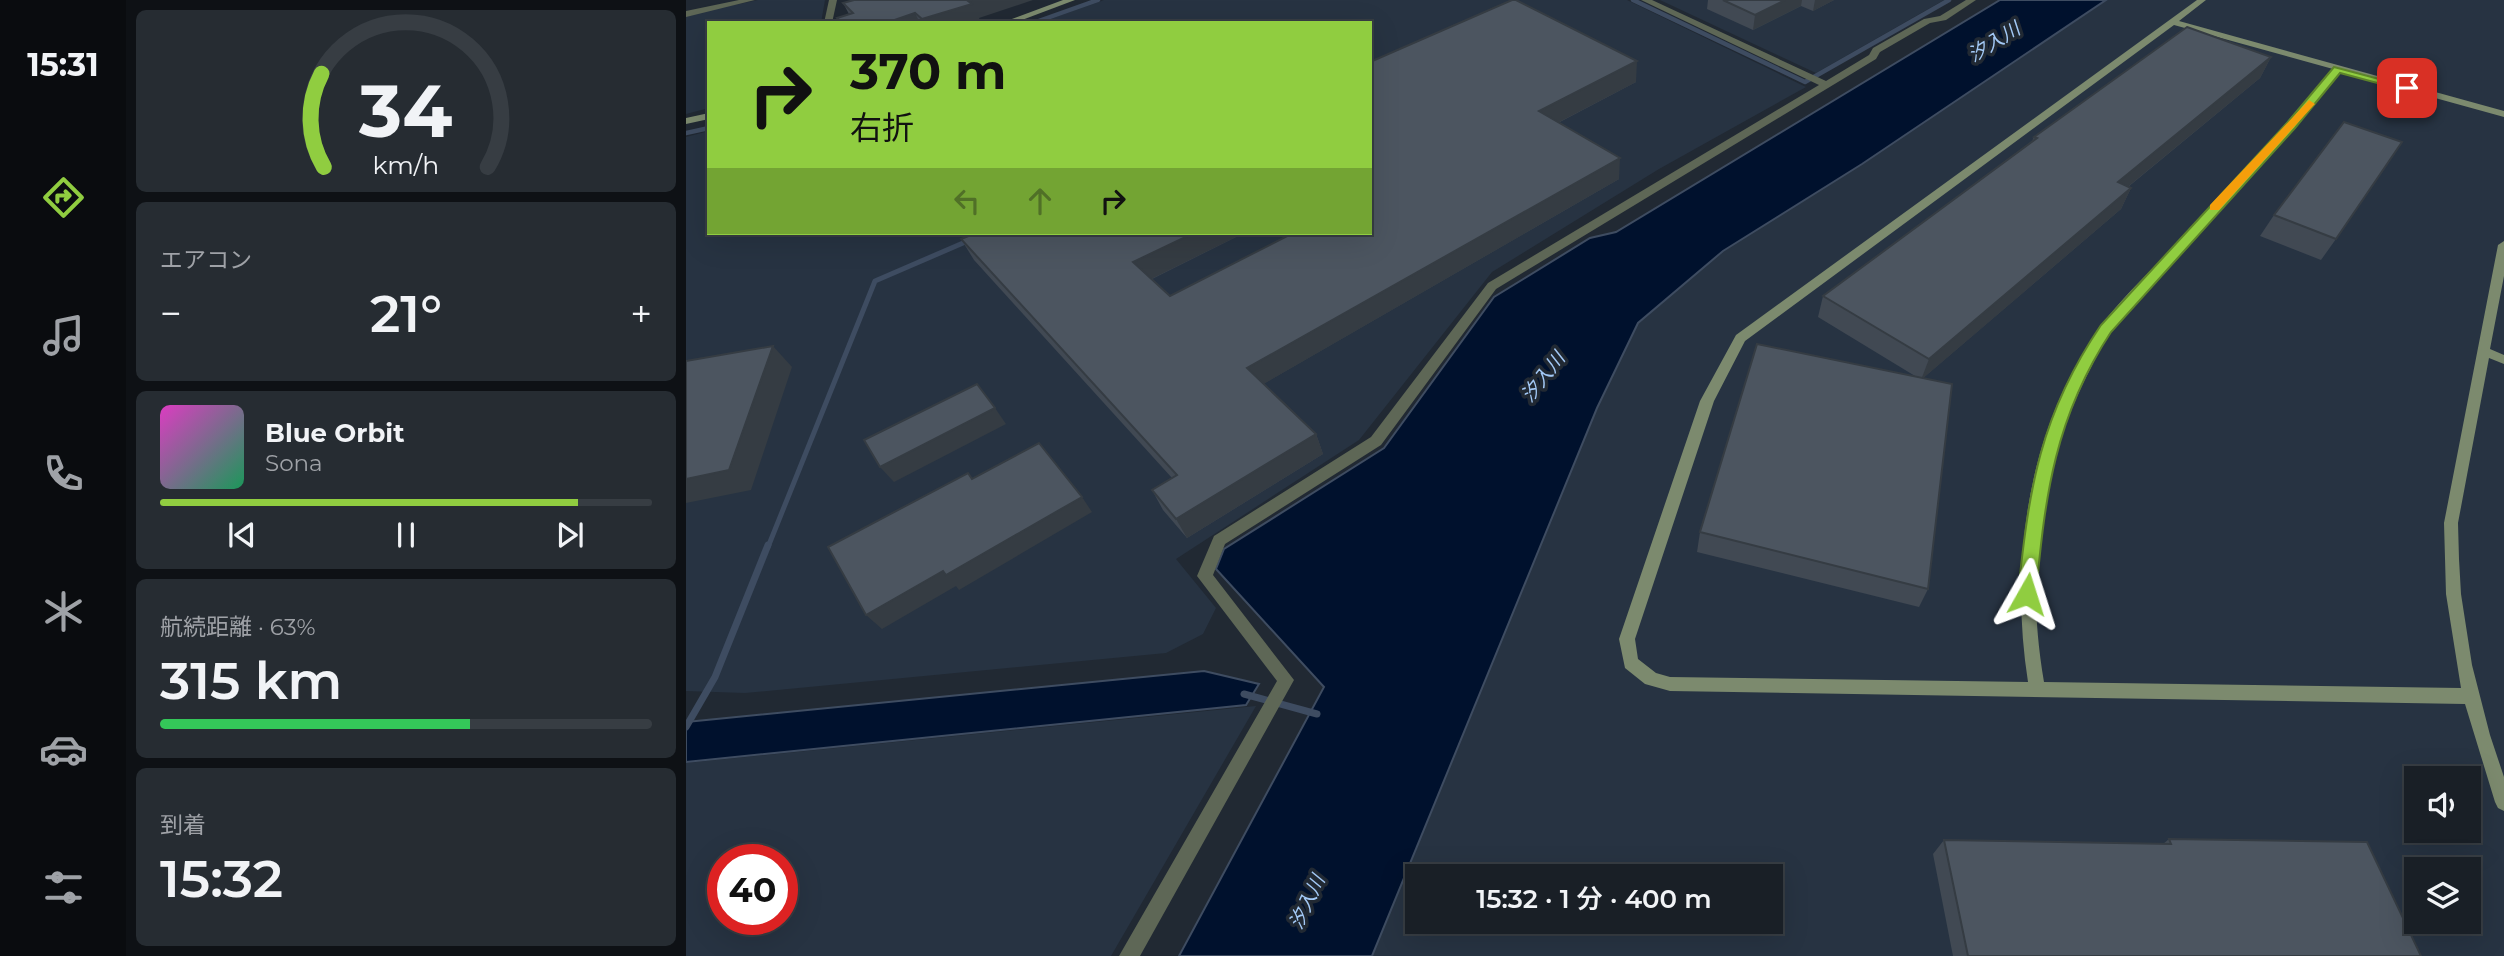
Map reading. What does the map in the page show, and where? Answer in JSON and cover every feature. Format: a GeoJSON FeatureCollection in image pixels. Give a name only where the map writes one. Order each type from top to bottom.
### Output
{"type":"FeatureCollection","features":[{"type":"Feature","properties":{"kind":"street"},"geometry":{"type":"LineString","coordinates":[[686,14],[751,0]]}},
{"type":"Feature","properties":{"kind":"street"},"geometry":{"type":"LineString","coordinates":[[828,21],[833,0]]}},
{"type":"Feature","properties":{"kind":"street"},"geometry":{"type":"LineString","coordinates":[[1011,21],[1071,0]]}},
{"type":"Feature","properties":{"kind":"street"},"geometry":{"type":"LineString","coordinates":[[1645,0],[1826,85]]}},
{"type":"Feature","properties":{"kind":"street"},"geometry":{"type":"LineString","coordinates":[[1129,956],[1286,680],[1205,576],[1219,540],[1376,441],[1492,286],[1826,85],[1927,20],[1943,18],[1972,0]]}},
{"type":"Feature","properties":{"kind":"street"},"geometry":{"type":"LineString","coordinates":[[2202,0],[1740,338],[1707,401],[1627,639],[1631,663],[1651,679],[1670,684],[2469,696]]}},
{"type":"Feature","properties":{"kind":"street"},"geometry":{"type":"LineString","coordinates":[[2174,22],[2504,114]]}},
{"type":"Feature","properties":{"kind":"street"},"geometry":{"type":"LineString","coordinates":[[2037,690],[2028,649],[2027,594],[2035,509],[2050,440],[2081,366],[2106,328],[2291,125],[2338,69]]}},
{"type":"Feature","properties":{"kind":"street"},"geometry":{"type":"LineString","coordinates":[[686,121],[707,116]]}},
{"type":"Feature","properties":{"kind":"street"},"geometry":{"type":"LineString","coordinates":[[2504,245],[2451,523],[2450,549],[2469,696],[2504,802]]}},
{"type":"Feature","properties":{"kind":"street"},"geometry":{"type":"LineString","coordinates":[[2483,351],[2504,360]]}},
{"type":"Feature","properties":{"kind":"shaded area"},"geometry":{"type":"Polygon","coordinates":[[[758,0],[825,0],[821,21],[707,21],[707,109],[686,114],[686,15],[758,0]]]}},
{"type":"Feature","properties":{"kind":"shaded area"},"geometry":{"type":"Polygon","coordinates":[[[1104,0],[1627,0],[1806,87],[1659,169],[1492,272],[1359,440],[1176,559],[1216,608],[1203,634],[1166,653],[745,693],[686,691],[686,137],[707,132],[707,235],[1372,235],[1372,21],[1045,21],[1104,0]]]}},
{"type":"Feature","properties":{"kind":"shaded area"},"geometry":{"type":"Polygon","coordinates":[[[1660,0],[1944,0],[1816,73],[1660,0]]]}},
{"type":"Feature","properties":{"kind":"shaded area"},"geometry":{"type":"Polygon","coordinates":[[[2107,0],[2504,0],[2504,956],[1372,956],[1405,876],[1405,934],[1783,934],[1783,864],[1410,864],[1597,408],[1638,323],[1723,251],[1862,164],[2107,0]]]}},
{"type":"Feature","properties":{"kind":"shaded area"},"geometry":{"type":"Polygon","coordinates":[[[1256,706],[1111,956],[686,956],[686,763],[1256,706]]]}},
{"type":"Feature","properties":{"kind":"water","name":"汐入川"},"geometry":{"type":"Polygon","coordinates":[[[2000,0],[2106,0],[1862,164],[1723,251],[1638,323],[1597,408],[1410,864],[1405,864],[1405,876],[1372,956],[1179,956],[1324,687],[1216,569],[1224,549],[1384,448],[1494,297],[1590,238],[1616,232],[2000,0]]]}},
{"type":"Feature","properties":{"kind":"water"},"geometry":{"type":"Polygon","coordinates":[[[1204,671],[1259,684],[1246,705],[686,762],[686,722],[1204,671]]]}},
{"type":"Feature","properties":{"kind":"building"},"geometry":{"type":"Polygon","coordinates":[[[854,0],[972,0],[968,1],[972,4],[922,19],[915,13],[892,21],[840,21],[837,18],[853,13],[843,3],[854,0]]]}},
{"type":"Feature","properties":{"kind":"building"},"geometry":{"type":"Polygon","coordinates":[[[1516,0],[1637,61],[1539,111],[1620,158],[1247,368],[1316,434],[1176,519],[1152,490],[1177,475],[961,239],[971,235],[1190,235],[1133,262],[1170,296],[1289,235],[1372,235],[1372,61],[1516,0]]]}},
{"type":"Feature","properties":{"kind":"building"},"geometry":{"type":"Polygon","coordinates":[[[1723,0],[1785,0],[1755,15],[1723,0]]]}},
{"type":"Feature","properties":{"kind":"building"},"geometry":{"type":"Polygon","coordinates":[[[2187,27],[2271,57],[2118,182],[2131,188],[1929,359],[1823,296],[2037,138],[2034,137],[2187,27]]]}},
{"type":"Feature","properties":{"kind":"building"},"geometry":{"type":"Polygon","coordinates":[[[2344,122],[2402,142],[2336,239],[2274,215],[2344,122]]]}},
{"type":"Feature","properties":{"kind":"building"},"geometry":{"type":"Polygon","coordinates":[[[1757,344],[1952,384],[1928,589],[1700,532],[1757,344]]]}},
{"type":"Feature","properties":{"kind":"building"},"geometry":{"type":"Polygon","coordinates":[[[773,346],[729,470],[686,479],[686,361],[773,346]]]}},
{"type":"Feature","properties":{"kind":"building"},"geometry":{"type":"Polygon","coordinates":[[[977,384],[995,408],[880,467],[864,440],[977,384]]]}},
{"type":"Feature","properties":{"kind":"building"},"geometry":{"type":"Polygon","coordinates":[[[1039,443],[1082,497],[946,575],[943,571],[866,615],[828,547],[968,473],[972,479],[1039,443]]]}},
{"type":"Feature","properties":{"kind":"building"},"geometry":{"type":"Polygon","coordinates":[[[2169,839],[2367,842],[2404,920],[2404,934],[2411,934],[2421,956],[1968,956],[1944,840],[2171,844],[2169,839]]]}},
{"type":"Feature","properties":{"kind":"waterway"},"geometry":{"type":"LineString","coordinates":[[1039,21],[1098,0]]}},
{"type":"Feature","properties":{"kind":"waterway"},"geometry":{"type":"LineString","coordinates":[[1633,0],[1805,82],[1949,0]]}},
{"type":"Feature","properties":{"kind":"waterway"},"geometry":{"type":"LineString","coordinates":[[686,133],[707,128]]}},
{"type":"Feature","properties":{"kind":"waterway"},"geometry":{"type":"LineString","coordinates":[[768,547],[875,281],[970,240]]}},
{"type":"Feature","properties":{"kind":"waterway"},"geometry":{"type":"LineString","coordinates":[[686,727],[715,677],[768,545]]}},
{"type":"Feature","properties":{"kind":"waterway"},"geometry":{"type":"LineString","coordinates":[[1244,694],[1317,714]]}},
{"type":"Feature","properties":{"kind":"slow traffic"},"geometry":{"type":"LineString","coordinates":[[2215,207],[2309,104]]}},
{"type":"Feature","properties":{"kind":"route"},"geometry":{"type":"LineString","coordinates":[[2027,594],[2035,509],[2050,440],[2081,366],[2106,328],[2291,125],[2338,69],[2407,88]]}}]}
